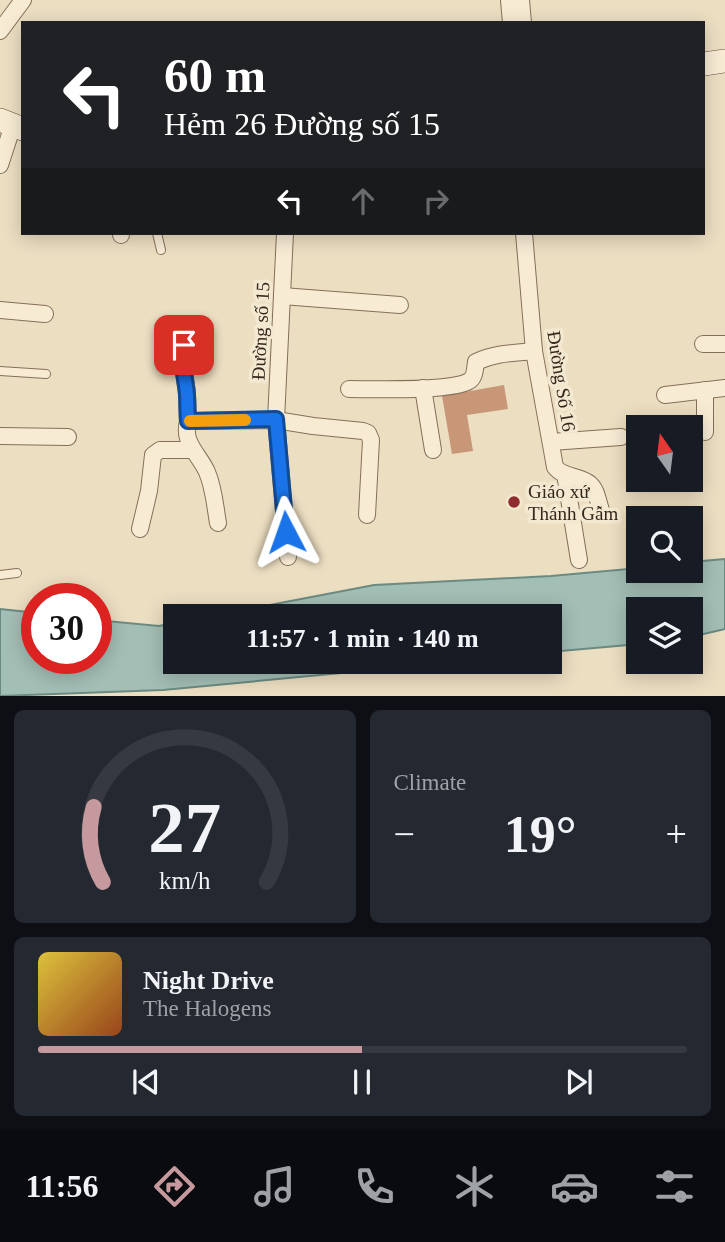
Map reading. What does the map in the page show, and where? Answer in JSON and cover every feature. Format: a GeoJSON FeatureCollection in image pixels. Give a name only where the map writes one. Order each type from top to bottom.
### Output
{"type":"FeatureCollection","features":[{"type":"Feature","properties":{"kind":"main road"},"geometry":{"type":"LineString","coordinates":[[705,64],[725,61]]}},
{"type":"Feature","properties":{"kind":"street"},"geometry":{"type":"LineString","coordinates":[[0,31],[23,0]]}},
{"type":"Feature","properties":{"kind":"street"},"geometry":{"type":"LineString","coordinates":[[509,0],[511,21]]}},
{"type":"Feature","properties":{"kind":"street"},"geometry":{"type":"LineString","coordinates":[[521,0],[523,21]]}},
{"type":"Feature","properties":{"kind":"street"},"geometry":{"type":"LineString","coordinates":[[0,166],[12,124]]}},
{"type":"Feature","properties":{"kind":"street","name":"Đường số 15"},"geometry":{"type":"LineString","coordinates":[[285,235],[276,419],[288,557]]}},
{"type":"Feature","properties":{"kind":"street","name":"Đường Số 16"},"geometry":{"type":"LineString","coordinates":[[524,235],[534,351],[555,467],[565,474],[579,560]]}},
{"type":"Feature","properties":{"kind":"street"},"geometry":{"type":"LineString","coordinates":[[282,296],[400,305]]}},
{"type":"Feature","properties":{"kind":"street"},"geometry":{"type":"LineString","coordinates":[[0,310],[45,314]]}},
{"type":"Feature","properties":{"kind":"street"},"geometry":{"type":"LineString","coordinates":[[703,344],[725,344]]}},
{"type":"Feature","properties":{"kind":"street"},"geometry":{"type":"LineString","coordinates":[[184,345],[181,359],[187,391],[186,429],[191,450],[206,470],[213,490],[218,523]]}},
{"type":"Feature","properties":{"kind":"street"},"geometry":{"type":"LineString","coordinates":[[349,389],[424,388],[469,382],[473,377],[476,362],[484,358],[503,353],[534,351]]}},
{"type":"Feature","properties":{"kind":"street"},"geometry":{"type":"LineString","coordinates":[[424,388],[433,450]]}},
{"type":"Feature","properties":{"kind":"street"},"geometry":{"type":"LineString","coordinates":[[666,395],[725,388]]}},
{"type":"Feature","properties":{"kind":"street"},"geometry":{"type":"LineString","coordinates":[[705,390],[705,432]]}},
{"type":"Feature","properties":{"kind":"street"},"geometry":{"type":"LineString","coordinates":[[188,421],[276,419],[368,433],[371,447],[367,515]]}},
{"type":"Feature","properties":{"kind":"street"},"geometry":{"type":"LineString","coordinates":[[0,436],[68,437]]}},
{"type":"Feature","properties":{"kind":"street"},"geometry":{"type":"LineString","coordinates":[[551,442],[621,437]]}},
{"type":"Feature","properties":{"kind":"street"},"geometry":{"type":"LineString","coordinates":[[140,529],[149,491],[151,460],[155,451],[191,450]]}},
{"type":"Feature","properties":{"kind":"street"},"geometry":{"type":"LineString","coordinates":[[565,474],[589,483],[595,491],[601,510]]}},
{"type":"Feature","properties":{"kind":"lane"},"geometry":{"type":"LineString","coordinates":[[157,235],[161,250]]}},
{"type":"Feature","properties":{"kind":"lane"},"geometry":{"type":"LineString","coordinates":[[0,371],[46,374]]}},
{"type":"Feature","properties":{"kind":"lane"},"geometry":{"type":"LineString","coordinates":[[0,575],[18,573]]}},
{"type":"Feature","properties":{"kind":"water"},"geometry":{"type":"Polygon","coordinates":[[[725,559],[725,629],[703,634],[703,597],[626,597],[626,645],[562,651],[562,604],[275,604],[374,585],[551,576],[626,569],[626,583],[703,583],[703,561],[725,559]]]}},
{"type":"Feature","properties":{"kind":"water"},"geometry":{"type":"Polygon","coordinates":[[[0,609],[21,611],[21,674],[112,674],[112,622],[163,625],[163,674],[332,674],[163,690],[0,696],[0,609]]]}},
{"type":"Feature","properties":{"kind":"building"},"geometry":{"type":"Polygon","coordinates":[[[504,385],[508,409],[467,415],[473,451],[452,454],[442,396],[504,385]]]}},
{"type":"Feature","properties":{"kind":"slow traffic"},"geometry":{"type":"LineString","coordinates":[[190,421],[245,420]]}},
{"type":"Feature","properties":{"kind":"place","name":"Giáo xứ Thánh Gẫm"},"geometry":{"type":"Point","coordinates":[514,502]}},
{"type":"Feature","properties":{"kind":"route"},"geometry":{"type":"LineString","coordinates":[[184,345],[181,359],[187,391],[185,401],[188,421],[276,419],[286,532]]}}]}
